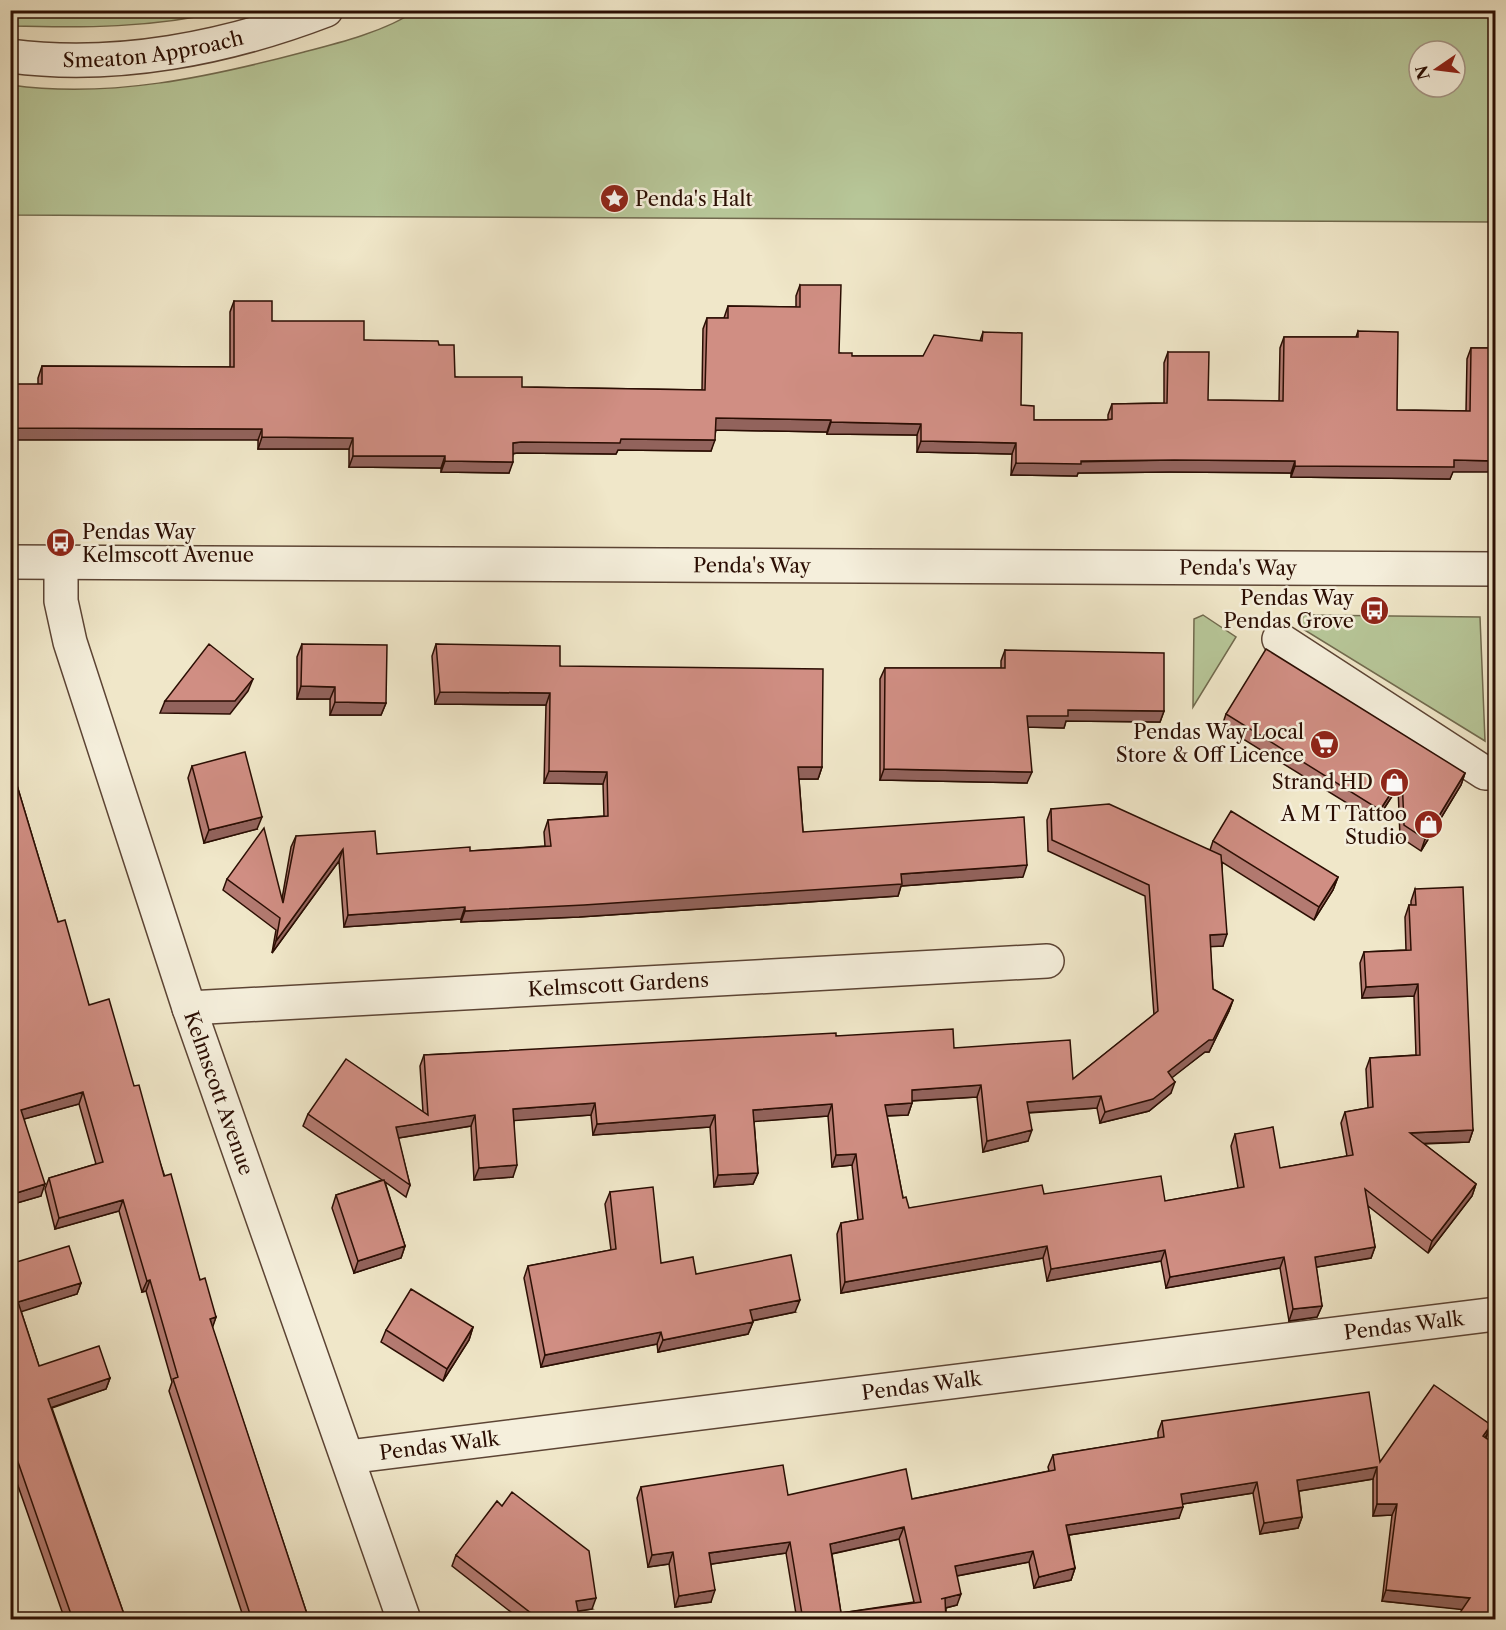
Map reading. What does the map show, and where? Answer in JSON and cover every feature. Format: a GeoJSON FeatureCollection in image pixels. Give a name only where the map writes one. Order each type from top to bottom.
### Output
{"type":"FeatureCollection","features":[{"type":"Feature","properties":{"kind":"street","name":"Smeaton Approach"},"geometry":{"type":"LineString","coordinates":[[10,56],[71,59],[126,57],[182,51],[236,39],[326,10]]}},
{"type":"Feature","properties":{"kind":"street","name":"Penda's Way"},"geometry":{"type":"LineString","coordinates":[[10,562],[1496,569]]}},
{"type":"Feature","properties":{"kind":"street","name":"Kelmscott Avenue"},"geometry":{"type":"LineString","coordinates":[[61,562],[61,601],[70,642],[189,1008],[404,1620]]}},
{"type":"Feature","properties":{"kind":"street"},"geometry":{"type":"LineString","coordinates":[[1279,639],[1485,773],[1496,774]]}},
{"type":"Feature","properties":{"kind":"street","name":"Kelmscott Gardens"},"geometry":{"type":"LineString","coordinates":[[189,1008],[1047,961]]}},
{"type":"Feature","properties":{"kind":"street","name":"Pendas Walk"},"geometry":{"type":"LineString","coordinates":[[348,1457],[1496,1314]]}},
{"type":"Feature","properties":{"kind":"green space"},"geometry":{"type":"Polygon","coordinates":[[[11,10],[225,11],[145,24],[65,27],[11,26],[11,10]]]}},
{"type":"Feature","properties":{"kind":"green space"},"geometry":{"type":"Polygon","coordinates":[[[415,11],[1495,11],[1495,222],[11,215],[11,85],[48,89],[84,89],[159,83],[232,70],[332,45],[390,25],[415,11]]]}},
{"type":"Feature","properties":{"kind":"green space"},"geometry":{"type":"Polygon","coordinates":[[[1203,615],[1236,637],[1193,707],[1194,619],[1203,615]]]}},
{"type":"Feature","properties":{"kind":"green space"},"geometry":{"type":"Polygon","coordinates":[[[1304,615],[1480,617],[1485,741],[1298,626],[1304,615]]]}},
{"type":"Feature","properties":{"kind":"building"},"geometry":{"type":"Polygon","coordinates":[[[800,285],[841,285],[839,353],[852,353],[852,356],[923,356],[934,335],[982,341],[983,332],[1022,333],[1021,405],[1034,406],[1034,420],[1106,420],[1112,419],[1112,404],[1167,403],[1168,352],[1209,352],[1208,400],[1283,401],[1284,337],[1358,337],[1358,331],[1398,332],[1397,410],[1470,411],[1471,348],[1496,348],[1496,461],[1454,460],[1454,467],[1295,466],[1295,461],[1174,460],[1081,461],[1081,464],[1016,463],[1016,443],[921,441],[921,424],[831,422],[831,420],[716,418],[715,440],[621,439],[620,443],[513,443],[513,462],[445,461],[445,456],[353,456],[353,438],[262,437],[262,429],[10,428],[10,384],[42,384],[42,366],[234,367],[234,301],[272,301],[272,321],[364,321],[364,340],[438,341],[439,345],[454,345],[455,377],[522,377],[522,387],[705,390],[707,318],[728,318],[728,306],[800,307],[800,285]]]}},
{"type":"Feature","properties":{"kind":"building"},"geometry":{"type":"Polygon","coordinates":[[[209,644],[253,679],[235,701],[165,701],[209,644]]]}},
{"type":"Feature","properties":{"kind":"building"},"geometry":{"type":"Polygon","coordinates":[[[302,644],[387,645],[386,703],[335,702],[335,687],[301,686],[302,644]]]}},
{"type":"Feature","properties":{"kind":"building"},"geometry":{"type":"Polygon","coordinates":[[[436,644],[560,646],[560,666],[823,669],[822,767],[798,767],[803,832],[1024,817],[1027,865],[901,874],[902,884],[584,905],[465,911],[465,907],[348,915],[343,849],[276,941],[280,918],[227,879],[264,828],[283,903],[296,836],[375,831],[377,854],[470,847],[470,851],[551,846],[548,820],[608,816],[607,772],[549,771],[550,693],[440,692],[436,644]]]}},
{"type":"Feature","properties":{"kind":"building"},"geometry":{"type":"Polygon","coordinates":[[[1266,649],[1465,773],[1425,839],[1404,825],[1402,776],[1380,810],[1226,714],[1266,649]]]}},
{"type":"Feature","properties":{"kind":"building"},"geometry":{"type":"Polygon","coordinates":[[[1005,650],[1164,653],[1164,711],[1068,710],[1068,716],[1027,716],[1032,772],[884,769],[885,668],[1005,668],[1005,650]]]}},
{"type":"Feature","properties":{"kind":"building"},"geometry":{"type":"Polygon","coordinates":[[[245,752],[262,817],[209,830],[192,766],[245,752]]]}},
{"type":"Feature","properties":{"kind":"building"},"geometry":{"type":"Polygon","coordinates":[[[10,762],[58,922],[65,920],[89,1005],[109,999],[134,1086],[139,1085],[164,1176],[171,1174],[200,1280],[205,1278],[216,1317],[210,1319],[309,1620],[232,1620],[250,1614],[173,1379],[178,1377],[150,1280],[147,1281],[123,1200],[59,1218],[49,1178],[103,1162],[83,1092],[21,1110],[45,1184],[10,1195],[10,762]]]}},
{"type":"Feature","properties":{"kind":"building"},"geometry":{"type":"Polygon","coordinates":[[[1109,804],[1221,855],[1227,934],[1210,935],[1213,989],[1233,1000],[1213,1040],[1209,1040],[1168,1072],[1175,1082],[1153,1099],[1105,1112],[1101,1096],[1027,1102],[1032,1130],[987,1141],[981,1085],[912,1090],[912,1103],[885,1105],[903,1198],[906,1197],[909,1208],[1042,1185],[1044,1194],[1161,1176],[1165,1201],[1244,1187],[1235,1134],[1273,1127],[1280,1168],[1353,1155],[1345,1112],[1373,1107],[1370,1058],[1420,1055],[1418,984],[1366,987],[1364,952],[1411,950],[1409,905],[1416,905],[1415,889],[1463,887],[1473,1130],[1410,1133],[1476,1184],[1432,1241],[1365,1189],[1375,1247],[1315,1257],[1322,1306],[1293,1309],[1284,1257],[1170,1277],[1165,1250],[1051,1269],[1047,1246],[845,1282],[841,1223],[863,1219],[856,1154],[836,1155],[832,1104],[753,1110],[758,1173],[718,1175],[715,1115],[597,1124],[595,1103],[513,1109],[517,1165],[479,1168],[475,1115],[396,1127],[410,1185],[308,1114],[346,1059],[428,1115],[424,1055],[836,1033],[836,1036],[953,1029],[954,1048],[1070,1040],[1073,1079],[1158,1011],[1149,885],[1052,840],[1051,809],[1109,804]]]}},
{"type":"Feature","properties":{"kind":"building"},"geometry":{"type":"Polygon","coordinates":[[[1231,811],[1338,877],[1319,907],[1213,841],[1231,811]]]}},
{"type":"Feature","properties":{"kind":"building"},"geometry":{"type":"Polygon","coordinates":[[[384,1180],[405,1246],[358,1261],[336,1195],[384,1180]]]}},
{"type":"Feature","properties":{"kind":"building"},"geometry":{"type":"Polygon","coordinates":[[[653,1187],[661,1263],[693,1257],[696,1274],[791,1255],[800,1300],[750,1310],[753,1322],[663,1340],[661,1332],[545,1355],[528,1266],[616,1249],[610,1192],[653,1187]]]}},
{"type":"Feature","properties":{"kind":"building"},"geometry":{"type":"Polygon","coordinates":[[[69,1246],[81,1283],[18,1302],[39,1366],[99,1346],[110,1378],[48,1399],[126,1620],[73,1620],[10,1439],[10,1264],[69,1246]]]}},
{"type":"Feature","properties":{"kind":"building"},"geometry":{"type":"Polygon","coordinates":[[[411,1289],[473,1327],[447,1369],[386,1330],[411,1289]]]}},
{"type":"Feature","properties":{"kind":"building"},"geometry":{"type":"Polygon","coordinates":[[[1434,1385],[1491,1425],[1483,1436],[1496,1445],[1496,1458],[1489,1468],[1496,1527],[1496,1550],[1493,1551],[1496,1576],[1496,1620],[1455,1620],[1470,1598],[1386,1590],[1397,1504],[1377,1504],[1377,1467],[1297,1480],[1302,1517],[1264,1523],[1257,1482],[1181,1494],[1183,1507],[1066,1525],[1075,1568],[1039,1577],[1033,1551],[955,1566],[961,1594],[945,1598],[946,1620],[803,1620],[790,1542],[709,1553],[715,1590],[679,1596],[673,1552],[652,1555],[641,1487],[783,1465],[788,1495],[906,1469],[912,1499],[1055,1470],[1053,1455],[1164,1437],[1162,1421],[1369,1392],[1380,1462],[1434,1385]],[[904,1527],[830,1544],[841,1613],[921,1602],[904,1527]]]}},
{"type":"Feature","properties":{"kind":"building"},"geometry":{"type":"Polygon","coordinates":[[[512,1492],[589,1551],[596,1598],[576,1601],[579,1616],[558,1620],[540,1620],[456,1555],[497,1501],[502,1506],[512,1492]]]}},
{"type":"Feature","properties":{"kind":"building"},"geometry":{"type":"Polygon","coordinates":[[[709,1613],[710,1620],[666,1620],[709,1613]]]}},
{"type":"Feature","properties":{"kind":"place","name":"Penda's Halt"},"geometry":{"type":"Point","coordinates":[614,199]}},
{"type":"Feature","properties":{"kind":"place","name":"Pendas Way Kelmscott Avenue"},"geometry":{"type":"Point","coordinates":[61,543]}},
{"type":"Feature","properties":{"kind":"place","name":"Pendas Way Pendas Grove"},"geometry":{"type":"Point","coordinates":[1375,610]}},
{"type":"Feature","properties":{"kind":"place","name":"Pendas Way Local Store & Off Licence"},"geometry":{"type":"Point","coordinates":[1325,744]}},
{"type":"Feature","properties":{"kind":"place","name":"Strand HD"},"geometry":{"type":"Point","coordinates":[1394,782]}},
{"type":"Feature","properties":{"kind":"place","name":"A M T Tattoo Studio"},"geometry":{"type":"Point","coordinates":[1428,825]}}]}
